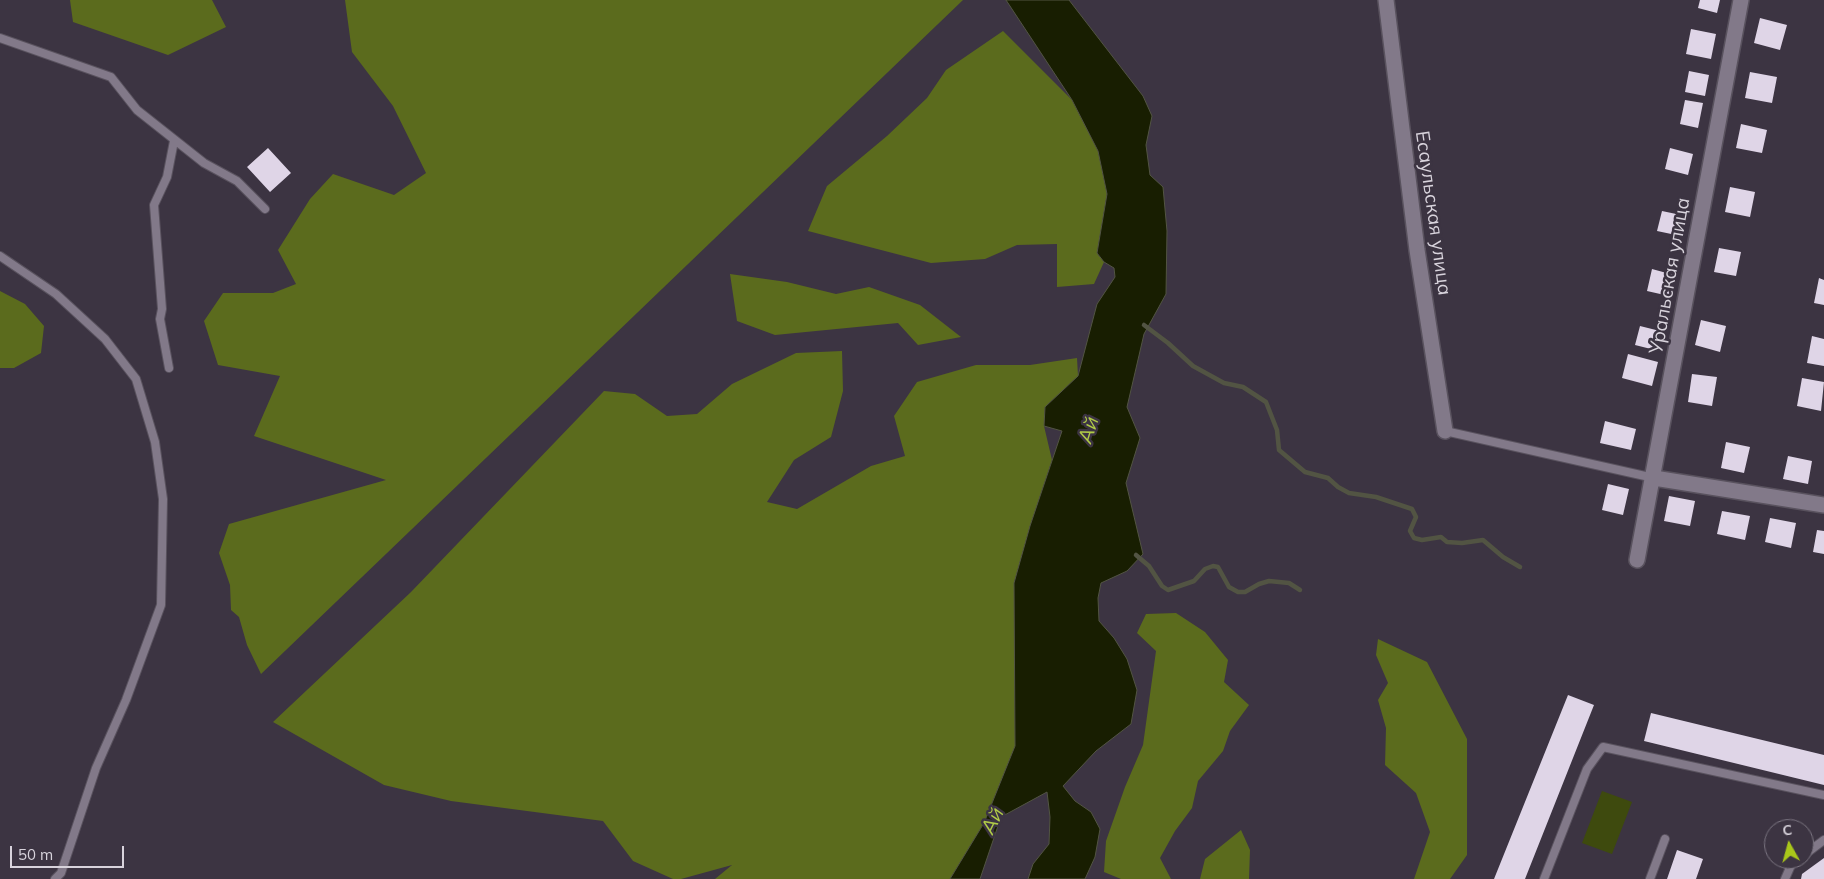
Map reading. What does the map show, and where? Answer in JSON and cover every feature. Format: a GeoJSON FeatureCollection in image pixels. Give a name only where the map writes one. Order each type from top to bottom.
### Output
{"type":"FeatureCollection","features":[{"type":"Feature","properties":{"kind":"street","name":"Есаульская улица"},"geometry":{"type":"LineString","coordinates":[[1386,0],[1417,250],[1445,431]]}},
{"type":"Feature","properties":{"kind":"street","name":"Уральская улица"},"geometry":{"type":"LineString","coordinates":[[1637,560],[1654,478],[1741,0]]}},
{"type":"Feature","properties":{"kind":"street"},"geometry":{"type":"LineString","coordinates":[[1654,478],[1824,505]]}},
{"type":"Feature","properties":{"kind":"lane"},"geometry":{"type":"LineString","coordinates":[[0,38],[110,77],[137,110],[204,163],[237,181],[265,209]]}},
{"type":"Feature","properties":{"kind":"lane"},"geometry":{"type":"LineString","coordinates":[[169,368],[160,320],[162,308],[154,205],[167,177],[174,141]]}},
{"type":"Feature","properties":{"kind":"lane"},"geometry":{"type":"LineString","coordinates":[[0,256],[56,294],[105,339],[136,379],[155,442],[163,499],[161,605],[126,700],[96,768],[61,873],[55,879]]}},
{"type":"Feature","properties":{"kind":"lane"},"geometry":{"type":"LineString","coordinates":[[1445,431],[1654,478]]}},
{"type":"Feature","properties":{"kind":"lane"},"geometry":{"type":"LineString","coordinates":[[1544,879],[1587,769],[1603,747],[1824,795]]}},
{"type":"Feature","properties":{"kind":"lane"},"geometry":{"type":"LineString","coordinates":[[1650,879],[1665,839]]}},
{"type":"Feature","properties":{"kind":"green space"},"geometry":{"type":"Polygon","coordinates":[[[70,0],[212,0],[226,27],[168,55],[73,22],[70,0]]]}},
{"type":"Feature","properties":{"kind":"green space"},"geometry":{"type":"Polygon","coordinates":[[[345,0],[963,0],[261,674],[247,645],[239,617],[231,610],[230,585],[219,553],[229,524],[386,480],[254,436],[280,376],[218,365],[204,321],[223,293],[273,293],[296,284],[278,250],[310,199],[333,174],[394,195],[426,173],[393,106],[352,52],[345,0]]]}},
{"type":"Feature","properties":{"kind":"green space"},"geometry":{"type":"Polygon","coordinates":[[[1003,31],[1072,100],[1098,151],[1107,194],[1097,253],[1104,262],[1094,284],[1057,287],[1057,244],[1017,245],[985,259],[931,263],[808,231],[827,186],[887,136],[927,98],[946,70],[1003,31]]]}},
{"type":"Feature","properties":{"kind":"green space"},"geometry":{"type":"Polygon","coordinates":[[[730,274],[787,282],[836,294],[869,287],[920,305],[961,337],[918,345],[898,323],[775,335],[737,321],[730,274]]]}},
{"type":"Feature","properties":{"kind":"green space"},"geometry":{"type":"Polygon","coordinates":[[[0,291],[25,304],[44,326],[41,353],[14,368],[0,368],[0,291]]]}},
{"type":"Feature","properties":{"kind":"green space"},"geometry":{"type":"Polygon","coordinates":[[[842,351],[843,391],[831,437],[794,460],[767,502],[797,509],[871,466],[905,456],[894,416],[917,382],[976,365],[1030,365],[1077,358],[1078,376],[1045,407],[1044,426],[1052,460],[1030,526],[1014,583],[1015,746],[984,823],[950,879],[715,879],[732,865],[681,879],[673,879],[633,861],[603,821],[451,801],[384,785],[273,722],[411,592],[604,391],[635,394],[667,416],[697,414],[732,384],[796,353],[842,351]]]}},
{"type":"Feature","properties":{"kind":"green space"},"geometry":{"type":"Polygon","coordinates":[[[1176,613],[1205,632],[1228,660],[1224,682],[1249,705],[1230,731],[1223,751],[1198,781],[1192,808],[1175,831],[1160,858],[1171,879],[1121,879],[1104,872],[1106,841],[1125,787],[1143,745],[1156,651],[1137,633],[1146,614],[1176,613]]]}},
{"type":"Feature","properties":{"kind":"green space"},"geometry":{"type":"Polygon","coordinates":[[[1378,639],[1427,662],[1467,739],[1467,855],[1450,879],[1414,879],[1430,832],[1416,793],[1385,765],[1386,728],[1378,700],[1388,683],[1376,655],[1378,639]]]}},
{"type":"Feature","properties":{"kind":"green space"},"geometry":{"type":"Polygon","coordinates":[[[1602,791],[1632,802],[1612,854],[1582,843],[1602,791]]]}},
{"type":"Feature","properties":{"kind":"green space"},"geometry":{"type":"Polygon","coordinates":[[[1241,830],[1250,850],[1249,879],[1200,879],[1205,859],[1241,830]]]}},
{"type":"Feature","properties":{"kind":"water","name":"Ай"},"geometry":{"type":"Polygon","coordinates":[[[1006,0],[1069,0],[1143,96],[1152,116],[1146,145],[1150,175],[1163,187],[1167,231],[1166,294],[1144,334],[1127,407],[1140,438],[1126,483],[1143,554],[1127,571],[1101,583],[1098,598],[1099,621],[1114,638],[1127,659],[1137,690],[1131,724],[1096,751],[1063,786],[1075,801],[1091,812],[1100,829],[1095,857],[1085,879],[1028,879],[1033,864],[1049,844],[1050,817],[1047,792],[1001,817],[980,879],[950,879],[984,823],[1015,746],[1014,583],[1030,526],[1062,431],[1044,426],[1045,407],[1078,376],[1097,304],[1115,277],[1114,268],[1104,262],[1097,253],[1107,194],[1098,151],[1072,100],[1006,0]]]}},
{"type":"Feature","properties":{"kind":"building"},"geometry":{"type":"Polygon","coordinates":[[[1700,0],[1720,0],[1717,13],[1698,8],[1700,0]]]}},
{"type":"Feature","properties":{"kind":"building"},"geometry":{"type":"Polygon","coordinates":[[[1760,18],[1787,25],[1780,50],[1754,43],[1760,18]]]}},
{"type":"Feature","properties":{"kind":"building"},"geometry":{"type":"Polygon","coordinates":[[[1691,29],[1716,34],[1711,59],[1686,54],[1691,29]]]}},
{"type":"Feature","properties":{"kind":"building"},"geometry":{"type":"Polygon","coordinates":[[[1689,71],[1709,75],[1705,96],[1685,92],[1689,71]]]}},
{"type":"Feature","properties":{"kind":"building"},"geometry":{"type":"Polygon","coordinates":[[[1750,72],[1777,77],[1772,103],[1745,98],[1750,72]]]}},
{"type":"Feature","properties":{"kind":"building"},"geometry":{"type":"Polygon","coordinates":[[[1685,100],[1703,103],[1698,128],[1680,124],[1685,100]]]}},
{"type":"Feature","properties":{"kind":"building"},"geometry":{"type":"Polygon","coordinates":[[[1741,124],[1767,130],[1762,153],[1736,148],[1741,124]]]}},
{"type":"Feature","properties":{"kind":"building"},"geometry":{"type":"Polygon","coordinates":[[[268,148],[291,173],[270,192],[247,167],[268,148]]]}},
{"type":"Feature","properties":{"kind":"building"},"geometry":{"type":"Polygon","coordinates":[[[1670,148],[1693,154],[1688,175],[1665,169],[1670,148]]]}},
{"type":"Feature","properties":{"kind":"building"},"geometry":{"type":"Polygon","coordinates":[[[1730,187],[1755,192],[1750,217],[1725,212],[1730,187]]]}},
{"type":"Feature","properties":{"kind":"building"},"geometry":{"type":"Polygon","coordinates":[[[1662,211],[1681,215],[1676,235],[1657,231],[1662,211]]]}},
{"type":"Feature","properties":{"kind":"building"},"geometry":{"type":"Polygon","coordinates":[[[1719,248],[1741,252],[1736,276],[1714,272],[1719,248]]]}},
{"type":"Feature","properties":{"kind":"building"},"geometry":{"type":"Polygon","coordinates":[[[1652,269],[1674,275],[1669,296],[1647,291],[1652,269]]]}},
{"type":"Feature","properties":{"kind":"building"},"geometry":{"type":"Polygon","coordinates":[[[1819,278],[1824,280],[1824,305],[1814,303],[1819,278]]]}},
{"type":"Feature","properties":{"kind":"building"},"geometry":{"type":"Polygon","coordinates":[[[1701,320],[1726,326],[1720,352],[1695,345],[1701,320]]]}},
{"type":"Feature","properties":{"kind":"building"},"geometry":{"type":"Polygon","coordinates":[[[1640,326],[1660,331],[1655,350],[1635,345],[1640,326]]]}},
{"type":"Feature","properties":{"kind":"building"},"geometry":{"type":"Polygon","coordinates":[[[1812,336],[1824,339],[1824,366],[1807,363],[1812,336]]]}},
{"type":"Feature","properties":{"kind":"building"},"geometry":{"type":"Polygon","coordinates":[[[1628,354],[1658,362],[1652,386],[1622,378],[1628,354]]]}},
{"type":"Feature","properties":{"kind":"building"},"geometry":{"type":"Polygon","coordinates":[[[1692,374],[1717,377],[1712,406],[1688,402],[1692,374]]]}},
{"type":"Feature","properties":{"kind":"building"},"geometry":{"type":"Polygon","coordinates":[[[1802,378],[1824,382],[1821,411],[1797,406],[1802,378]]]}},
{"type":"Feature","properties":{"kind":"building"},"geometry":{"type":"Polygon","coordinates":[[[1605,421],[1636,429],[1631,450],[1600,443],[1605,421]]]}},
{"type":"Feature","properties":{"kind":"building"},"geometry":{"type":"Polygon","coordinates":[[[1726,442],[1750,447],[1744,473],[1721,468],[1726,442]]]}},
{"type":"Feature","properties":{"kind":"building"},"geometry":{"type":"Polygon","coordinates":[[[1788,456],[1812,461],[1808,484],[1783,479],[1788,456]]]}},
{"type":"Feature","properties":{"kind":"building"},"geometry":{"type":"Polygon","coordinates":[[[1608,484],[1629,489],[1623,515],[1602,510],[1608,484]]]}},
{"type":"Feature","properties":{"kind":"building"},"geometry":{"type":"Polygon","coordinates":[[[1669,496],[1695,501],[1690,526],[1664,521],[1669,496]]]}},
{"type":"Feature","properties":{"kind":"building"},"geometry":{"type":"Polygon","coordinates":[[[1722,511],[1750,516],[1745,540],[1717,534],[1722,511]]]}},
{"type":"Feature","properties":{"kind":"building"},"geometry":{"type":"Polygon","coordinates":[[[1770,518],[1796,523],[1791,548],[1765,542],[1770,518]]]}},
{"type":"Feature","properties":{"kind":"building"},"geometry":{"type":"Polygon","coordinates":[[[1817,530],[1824,531],[1824,554],[1813,552],[1817,530]]]}},
{"type":"Feature","properties":{"kind":"building"},"geometry":{"type":"Polygon","coordinates":[[[1568,695],[1594,705],[1525,879],[1494,879],[1568,695]]]}},
{"type":"Feature","properties":{"kind":"building"},"geometry":{"type":"Polygon","coordinates":[[[1651,713],[1824,755],[1824,785],[1644,741],[1651,713]]]}},
{"type":"Feature","properties":{"kind":"building"},"geometry":{"type":"Polygon","coordinates":[[[1677,850],[1703,859],[1696,879],[1667,879],[1677,850]]]}},
{"type":"Feature","properties":{"kind":"building"},"geometry":{"type":"Polygon","coordinates":[[[1824,858],[1824,879],[1801,879],[1802,874],[1809,869],[1814,869],[1814,865],[1824,858]]]}},
{"type":"Feature","properties":{"kind":"waterway"},"geometry":{"type":"LineString","coordinates":[[1144,325],[1168,343],[1193,366],[1224,383],[1243,387],[1266,402],[1277,430],[1279,450],[1305,472],[1328,478],[1338,487],[1349,493],[1376,497],[1412,509],[1416,517],[1410,531],[1414,538],[1422,540],[1441,537],[1447,542],[1462,543],[1483,540],[1503,557],[1520,567]]}},
{"type":"Feature","properties":{"kind":"waterway"},"geometry":{"type":"LineString","coordinates":[[1136,555],[1149,566],[1162,586],[1168,590],[1194,581],[1205,569],[1213,566],[1218,567],[1229,587],[1238,592],[1245,592],[1269,581],[1289,583],[1300,590]]}}]}
